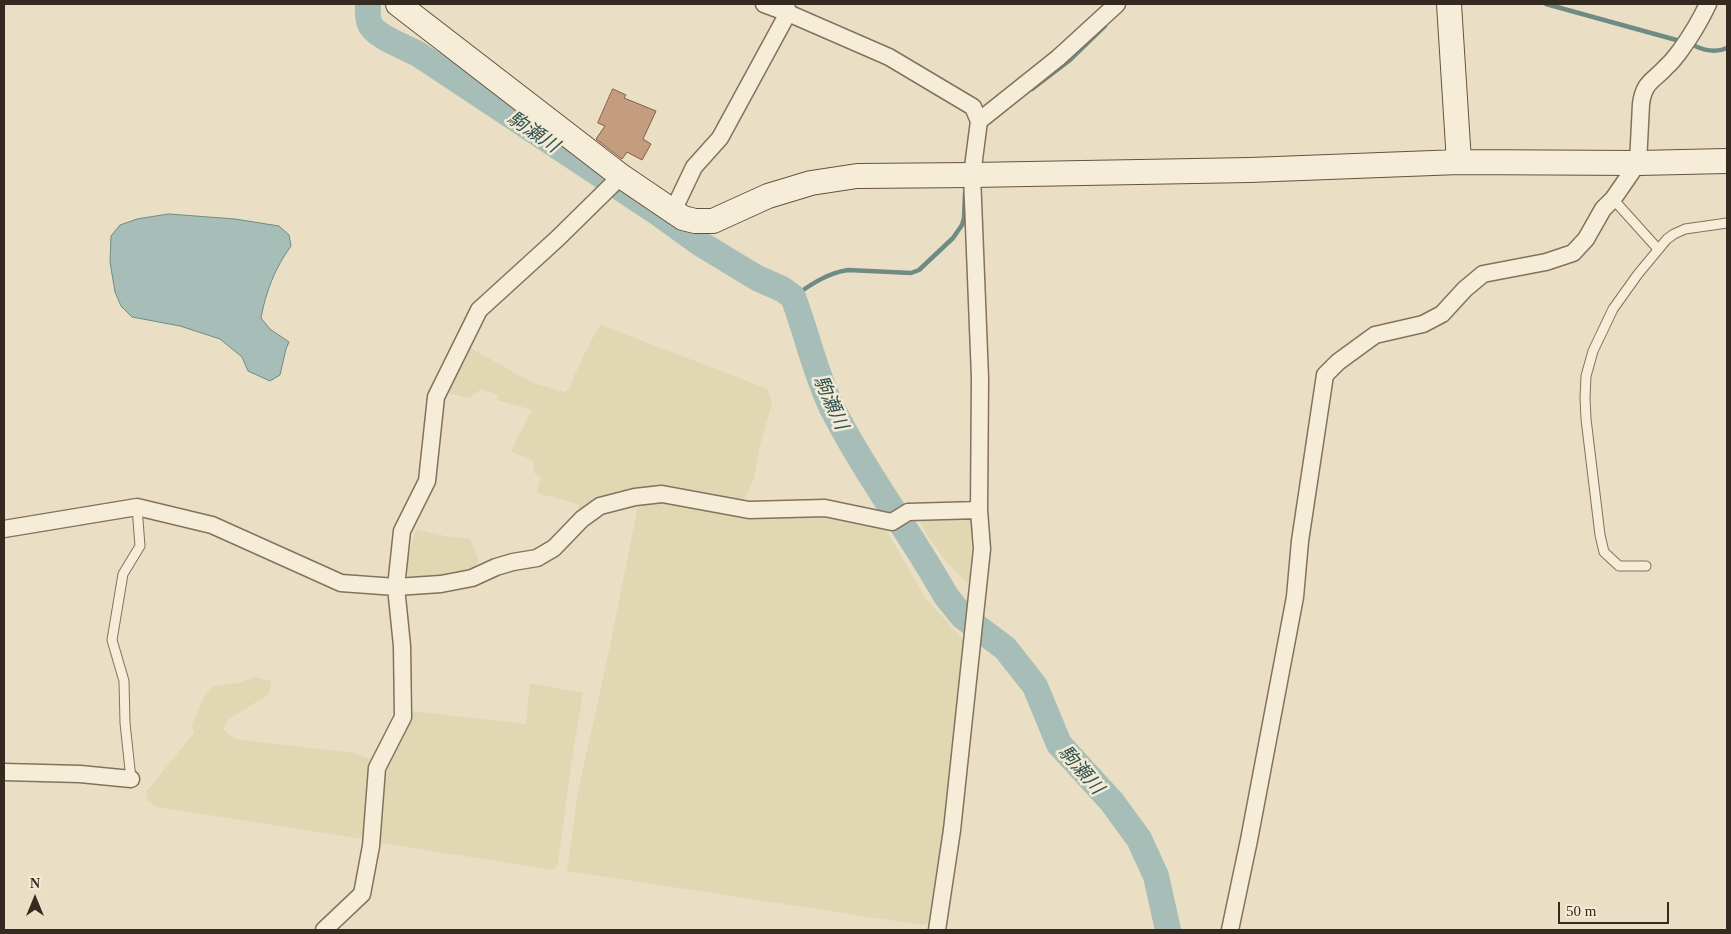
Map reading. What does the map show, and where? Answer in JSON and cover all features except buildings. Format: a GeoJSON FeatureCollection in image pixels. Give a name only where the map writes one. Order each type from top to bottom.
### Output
{"type":"FeatureCollection","features":[{"type":"Feature","properties":{"kind":"street"},"geometry":{"type":"LineString","coordinates":[[398,4],[621,176],[683,218],[695,221],[713,221],[768,196],[811,183],[857,176],[1250,170],[1459,162],[1638,163],[1727,161]]}},
{"type":"Feature","properties":{"kind":"street"},"geometry":{"type":"LineString","coordinates":[[764,4],[787,8],[889,57],[972,108],[979,121],[972,175],[980,378],[979,510],[982,549],[952,830],[937,930]]}},
{"type":"Feature","properties":{"kind":"street"},"geometry":{"type":"LineString","coordinates":[[979,121],[1058,58],[1117,4]]}},
{"type":"Feature","properties":{"kind":"street"},"geometry":{"type":"LineString","coordinates":[[1449,4],[1459,162]]}},
{"type":"Feature","properties":{"kind":"street"},"geometry":{"type":"LineString","coordinates":[[1230,930],[1294,597],[1300,541],[1325,375],[1338,362],[1375,335],[1424,324],[1442,314],[1464,289],[1483,274],[1546,262],[1572,253],[1586,239],[1603,209],[1613,199],[1638,163],[1641,104],[1644,90],[1654,77],[1666,68],[1695,30],[1708,4]]}},
{"type":"Feature","properties":{"kind":"street"},"geometry":{"type":"LineString","coordinates":[[673,211],[694,167],[720,138],[787,8]]}},
{"type":"Feature","properties":{"kind":"street"},"geometry":{"type":"LineString","coordinates":[[324,930],[362,894],[370,846],[377,768],[403,717],[402,646],[396,587],[402,531],[426,481],[436,397],[479,310],[558,238],[621,176]]}},
{"type":"Feature","properties":{"kind":"street"},"geometry":{"type":"LineString","coordinates":[[4,529],[137,507],[212,525],[341,583],[396,587],[442,584],[472,578],[496,567],[536,558],[554,548],[582,519],[600,506],[635,497],[662,494],[749,510],[826,508],[900,518],[908,512],[979,510]]}},
{"type":"Feature","properties":{"kind":"street"},"geometry":{"type":"LineString","coordinates":[[4,772],[80,774],[131,779]]}},
{"type":"Feature","properties":{"kind":"lane"},"geometry":{"type":"LineString","coordinates":[[1613,199],[1658,249]]}},
{"type":"Feature","properties":{"kind":"lane"},"geometry":{"type":"LineString","coordinates":[[1646,566],[1618,566],[1604,552],[1600,535],[1586,419],[1586,376],[1593,351],[1613,309],[1667,239],[1685,229],[1727,223]]}},
{"type":"Feature","properties":{"kind":"lane"},"geometry":{"type":"LineString","coordinates":[[131,779],[125,723],[124,682],[112,640],[123,574],[140,546],[137,507]]}},
{"type":"Feature","properties":{"kind":"shaded area"},"geometry":{"type":"Polygon","coordinates":[[[601,325],[768,389],[772,403],[760,445],[754,479],[743,502],[645,486],[618,492],[579,510],[578,504],[537,493],[541,477],[533,472],[534,462],[511,451],[532,410],[497,400],[498,395],[481,389],[469,398],[444,392],[465,345],[533,383],[564,392],[570,388],[592,339],[601,325]]]}},
{"type":"Feature","properties":{"kind":"shaded area"},"geometry":{"type":"Polygon","coordinates":[[[660,498],[814,513],[884,526],[926,599],[962,638],[967,647],[943,840],[928,924],[922,925],[567,871],[578,791],[639,501],[660,498]]]}},
{"type":"Feature","properties":{"kind":"shaded area"},"geometry":{"type":"Polygon","coordinates":[[[972,514],[970,581],[967,583],[944,559],[928,537],[918,518],[972,514]]]}},
{"type":"Feature","properties":{"kind":"shaded area"},"geometry":{"type":"Polygon","coordinates":[[[416,529],[445,536],[470,539],[479,561],[474,568],[440,579],[410,577],[407,573],[407,560],[416,529]]]}},
{"type":"Feature","properties":{"kind":"shaded area"},"geometry":{"type":"Polygon","coordinates":[[[255,677],[271,681],[269,694],[229,719],[223,729],[235,739],[354,753],[372,760],[363,839],[157,807],[148,801],[146,792],[194,733],[192,725],[203,698],[214,686],[239,683],[255,677]]]}},
{"type":"Feature","properties":{"kind":"shaded area"},"geometry":{"type":"Polygon","coordinates":[[[530,683],[583,693],[558,863],[554,870],[375,842],[387,758],[410,711],[526,724],[530,683]]]}},
{"type":"Feature","properties":{"kind":"water"},"geometry":{"type":"Polygon","coordinates":[[[169,214],[235,219],[279,226],[289,235],[291,246],[272,280],[261,318],[270,329],[289,342],[280,375],[270,381],[248,371],[242,357],[220,339],[180,326],[132,317],[121,306],[115,292],[110,262],[111,236],[120,225],[137,219],[169,214]]]}},
{"type":"Feature","properties":{"kind":"waterway","name":"駒瀬川"},"geometry":{"type":"LineString","coordinates":[[368,4],[369,22],[378,33],[418,54],[658,213],[701,244],[757,278],[782,289],[793,297],[826,395],[859,456],[946,596],[962,616],[1005,648],[1035,686],[1059,744],[1112,802],[1139,839],[1156,876],[1168,930]]}},
{"type":"Feature","properties":{"kind":"waterway"},"geometry":{"type":"LineString","coordinates":[[1546,4],[1680,41]]}},
{"type":"Feature","properties":{"kind":"waterway"},"geometry":{"type":"LineString","coordinates":[[1032,89],[1070,60],[1105,26]]}},
{"type":"Feature","properties":{"kind":"waterway"},"geometry":{"type":"LineString","coordinates":[[1695,46],[1711,51],[1727,48]]}},
{"type":"Feature","properties":{"kind":"waterway"},"geometry":{"type":"LineString","coordinates":[[793,297],[819,280],[848,270],[911,273],[919,270],[953,238],[962,225],[965,193]]}}]}
